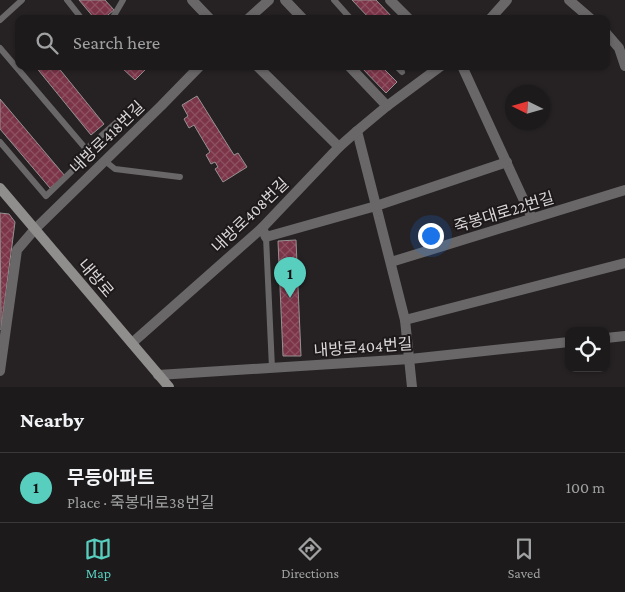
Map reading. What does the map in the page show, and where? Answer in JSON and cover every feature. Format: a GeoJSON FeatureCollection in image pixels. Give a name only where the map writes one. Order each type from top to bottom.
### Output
{"type":"FeatureCollection","features":[{"type":"Feature","properties":{"kind":"street"},"geometry":{"type":"LineString","coordinates":[[192,0],[206,15]]}},
{"type":"Feature","properties":{"kind":"street"},"geometry":{"type":"LineString","coordinates":[[252,15],[269,0]]}},
{"type":"Feature","properties":{"kind":"street"},"geometry":{"type":"LineString","coordinates":[[285,0],[299,15]]}},
{"type":"Feature","properties":{"kind":"street"},"geometry":{"type":"LineString","coordinates":[[390,0],[405,15]]}},
{"type":"Feature","properties":{"kind":"street"},"geometry":{"type":"LineString","coordinates":[[494,15],[507,0]]}},
{"type":"Feature","properties":{"kind":"street"},"geometry":{"type":"LineString","coordinates":[[568,0],[586,15]]}},
{"type":"Feature","properties":{"kind":"street"},"geometry":{"type":"LineString","coordinates":[[610,38],[619,48],[625,66]]}},
{"type":"Feature","properties":{"kind":"street","name":"내방로418번길"},"geometry":{"type":"LineString","coordinates":[[0,370],[17,250],[35,229],[196,70]]}},
{"type":"Feature","properties":{"kind":"street"},"geometry":{"type":"LineString","coordinates":[[261,70],[339,147]]}},
{"type":"Feature","properties":{"kind":"street"},"geometry":{"type":"LineString","coordinates":[[353,70],[387,106]]}},
{"type":"Feature","properties":{"kind":"street","name":"내방로408번길"},"geometry":{"type":"LineString","coordinates":[[132,343],[264,233],[339,147],[387,106],[436,70]]}},
{"type":"Feature","properties":{"kind":"street"},"geometry":{"type":"LineString","coordinates":[[464,70],[508,162],[532,218]]}},
{"type":"Feature","properties":{"kind":"street"},"geometry":{"type":"LineString","coordinates":[[358,131],[405,320],[412,387]]}},
{"type":"Feature","properties":{"kind":"street"},"geometry":{"type":"LineString","coordinates":[[264,233],[376,206],[508,162]]}},
{"type":"Feature","properties":{"kind":"street","name":"내방로"},"geometry":{"type":"LineString","coordinates":[[0,188],[169,387]]}},
{"type":"Feature","properties":{"kind":"street","name":"죽봉대로22번길"},"geometry":{"type":"LineString","coordinates":[[391,262],[625,190]]}},
{"type":"Feature","properties":{"kind":"street"},"geometry":{"type":"LineString","coordinates":[[405,320],[625,263]]}},
{"type":"Feature","properties":{"kind":"street"},"geometry":{"type":"LineString","coordinates":[[610,338],[625,336]]}},
{"type":"Feature","properties":{"kind":"street","name":"내방로404번길"},"geometry":{"type":"LineString","coordinates":[[158,375],[410,359],[565,342]]}},
{"type":"Feature","properties":{"kind":"lane"},"geometry":{"type":"LineString","coordinates":[[0,20],[22,0]]}},
{"type":"Feature","properties":{"kind":"lane"},"geometry":{"type":"LineString","coordinates":[[67,0],[79,15]]}},
{"type":"Feature","properties":{"kind":"lane"},"geometry":{"type":"LineString","coordinates":[[114,15],[123,0]]}},
{"type":"Feature","properties":{"kind":"lane"},"geometry":{"type":"LineString","coordinates":[[334,0],[347,15]]}},
{"type":"Feature","properties":{"kind":"lane"},"geometry":{"type":"LineString","coordinates":[[0,48],[15,66]]}},
{"type":"Feature","properties":{"kind":"lane"},"geometry":{"type":"LineString","coordinates":[[19,70],[86,149]]}},
{"type":"Feature","properties":{"kind":"lane"},"geometry":{"type":"LineString","coordinates":[[0,142],[46,196],[75,168],[86,149],[118,121]]}},
{"type":"Feature","properties":{"kind":"lane"},"geometry":{"type":"LineString","coordinates":[[105,161],[114,169],[180,177]]}},
{"type":"Feature","properties":{"kind":"lane"},"geometry":{"type":"LineString","coordinates":[[264,233],[272,368]]}},
{"type":"Feature","properties":{"kind":"building"},"geometry":{"type":"Polygon","coordinates":[[[79,0],[105,0],[114,10],[108,15],[92,15],[79,0]]]}},
{"type":"Feature","properties":{"kind":"building"},"geometry":{"type":"Polygon","coordinates":[[[352,0],[376,0],[390,15],[366,15],[352,0]]]}},
{"type":"Feature","properties":{"kind":"building"},"geometry":{"type":"Polygon","coordinates":[[[38,70],[60,70],[104,124],[91,135],[38,70]]]}},
{"type":"Feature","properties":{"kind":"building"},"geometry":{"type":"Polygon","coordinates":[[[124,70],[145,70],[135,80],[124,70]]]}},
{"type":"Feature","properties":{"kind":"building"},"geometry":{"type":"Polygon","coordinates":[[[364,70],[385,70],[397,82],[386,93],[364,70]]]}},
{"type":"Feature","properties":{"kind":"building"},"geometry":{"type":"Polygon","coordinates":[[[197,96],[234,155],[238,153],[247,167],[223,182],[215,169],[218,167],[215,162],[211,164],[206,155],[210,152],[194,125],[189,128],[184,119],[188,116],[182,105],[197,96]]]}},
{"type":"Feature","properties":{"kind":"building"},"geometry":{"type":"Polygon","coordinates":[[[0,99],[65,176],[50,188],[0,129],[0,99]]]}},
{"type":"Feature","properties":{"kind":"building"},"geometry":{"type":"Polygon","coordinates":[[[0,213],[9,214],[15,222],[1,330],[0,213]]]}},
{"type":"Feature","properties":{"kind":"building"},"geometry":{"type":"Polygon","coordinates":[[[296,240],[301,356],[283,356],[278,241],[296,240]]]}},
{"type":"Feature","properties":{"kind":"place","name":"무등아파트"},"geometry":{"type":"Point","coordinates":[290,298]}}]}
